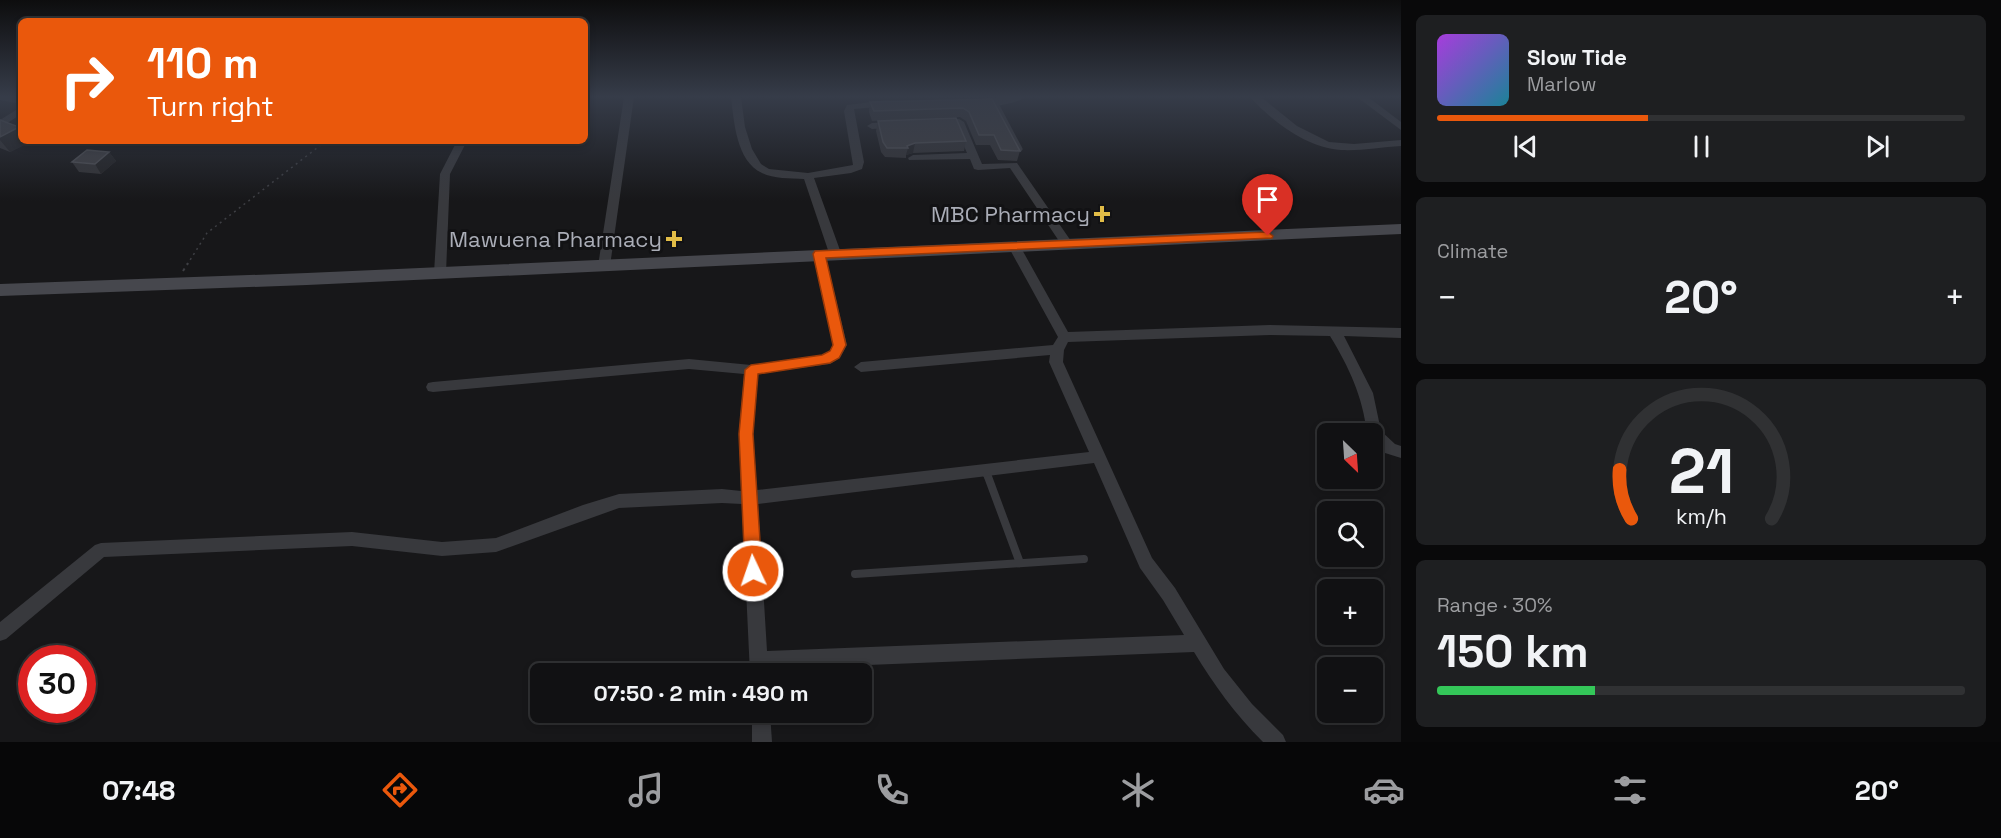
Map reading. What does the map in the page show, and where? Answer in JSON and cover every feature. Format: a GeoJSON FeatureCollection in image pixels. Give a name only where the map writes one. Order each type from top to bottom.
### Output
{"type":"FeatureCollection","features":[{"type":"Feature","properties":{"kind":"main road"},"geometry":{"type":"LineString","coordinates":[[0,290],[604,266],[1401,229]]}},
{"type":"Feature","properties":{"kind":"street"},"geometry":{"type":"LineString","coordinates":[[604,266],[623,132]]}},
{"type":"Feature","properties":{"kind":"street"},"geometry":{"type":"LineString","coordinates":[[742,132],[753,162],[763,170],[786,175],[808,176],[858,167],[853,132]]}},
{"type":"Feature","properties":{"kind":"street"},"geometry":{"type":"LineString","coordinates":[[962,132],[978,167],[1013,165],[1067,244]]}},
{"type":"Feature","properties":{"kind":"street"},"geometry":{"type":"LineString","coordinates":[[1300,132],[1338,147],[1401,143]]}},
{"type":"Feature","properties":{"kind":"street"},"geometry":{"type":"LineString","coordinates":[[440,273],[445,174],[460,144]]}},
{"type":"Feature","properties":{"kind":"street"},"geometry":{"type":"LineString","coordinates":[[913,158],[973,156]]}},
{"type":"Feature","properties":{"kind":"street"},"geometry":{"type":"LineString","coordinates":[[433,387],[688,364],[751,370],[825,360],[835,355],[840,345],[827,254],[808,176]]}},
{"type":"Feature","properties":{"kind":"street"},"geometry":{"type":"LineString","coordinates":[[1014,246],[1060,344],[1056,362],[1146,563],[1169,594],[1218,675],[1245,711],[1276,742]]}},
{"type":"Feature","properties":{"kind":"street"},"geometry":{"type":"LineString","coordinates":[[861,366],[1060,344],[1270,330],[1401,333]]}},
{"type":"Feature","properties":{"kind":"street"},"geometry":{"type":"LineString","coordinates":[[1333,330],[1351,358],[1374,417],[1374,434],[1381,443],[1401,452]]}},
{"type":"Feature","properties":{"kind":"street"},"geometry":{"type":"LineString","coordinates":[[751,370],[746,434],[759,663]]}},
{"type":"Feature","properties":{"kind":"street"},"geometry":{"type":"LineString","coordinates":[[0,633],[101,550],[352,539],[442,549],[496,545],[619,501],[712,496],[749,498],[1097,457]]}},
{"type":"Feature","properties":{"kind":"street"},"geometry":{"type":"LineString","coordinates":[[832,663],[1199,643]]}},
{"type":"Feature","properties":{"kind":"street"},"geometry":{"type":"LineString","coordinates":[[761,723],[762,742]]}},
{"type":"Feature","properties":{"kind":"lane"},"geometry":{"type":"LineString","coordinates":[[1011,132],[1020,149]]}},
{"type":"Feature","properties":{"kind":"lane"},"geometry":{"type":"LineString","coordinates":[[985,470],[1020,563]]}},
{"type":"Feature","properties":{"kind":"lane"},"geometry":{"type":"LineString","coordinates":[[855,574],[1084,559]]}},
{"type":"Feature","properties":{"kind":"path"},"geometry":{"type":"LineString","coordinates":[[175,284],[207,233],[322,144]]}},
{"type":"Feature","properties":{"kind":"building"},"geometry":{"type":"Polygon","coordinates":[[[0,132],[10,132],[0,137],[0,132]]]}},
{"type":"Feature","properties":{"kind":"building"},"geometry":{"type":"Polygon","coordinates":[[[881,132],[962,132],[966,141],[915,143],[907,146],[908,148],[887,148],[881,132]]]}},
{"type":"Feature","properties":{"kind":"building"},"geometry":{"type":"Polygon","coordinates":[[[978,132],[1010,132],[1020,151],[1001,150],[994,135],[979,135],[978,132]]]}},
{"type":"Feature","properties":{"kind":"building"},"geometry":{"type":"Polygon","coordinates":[[[87,150],[109,152],[95,164],[72,162],[87,150]]]}},
{"type":"Feature","properties":{"kind":"place","name":"MBC Pharmacy"},"geometry":{"type":"Point","coordinates":[1102,214]}},
{"type":"Feature","properties":{"kind":"place","name":"Mawuena Pharmacy"},"geometry":{"type":"Point","coordinates":[674,239]}},
{"type":"Feature","properties":{"kind":"route"},"geometry":{"type":"LineString","coordinates":[[753,571],[746,434],[751,370],[825,360],[835,355],[840,345],[819,254],[1268,236]]}}]}
